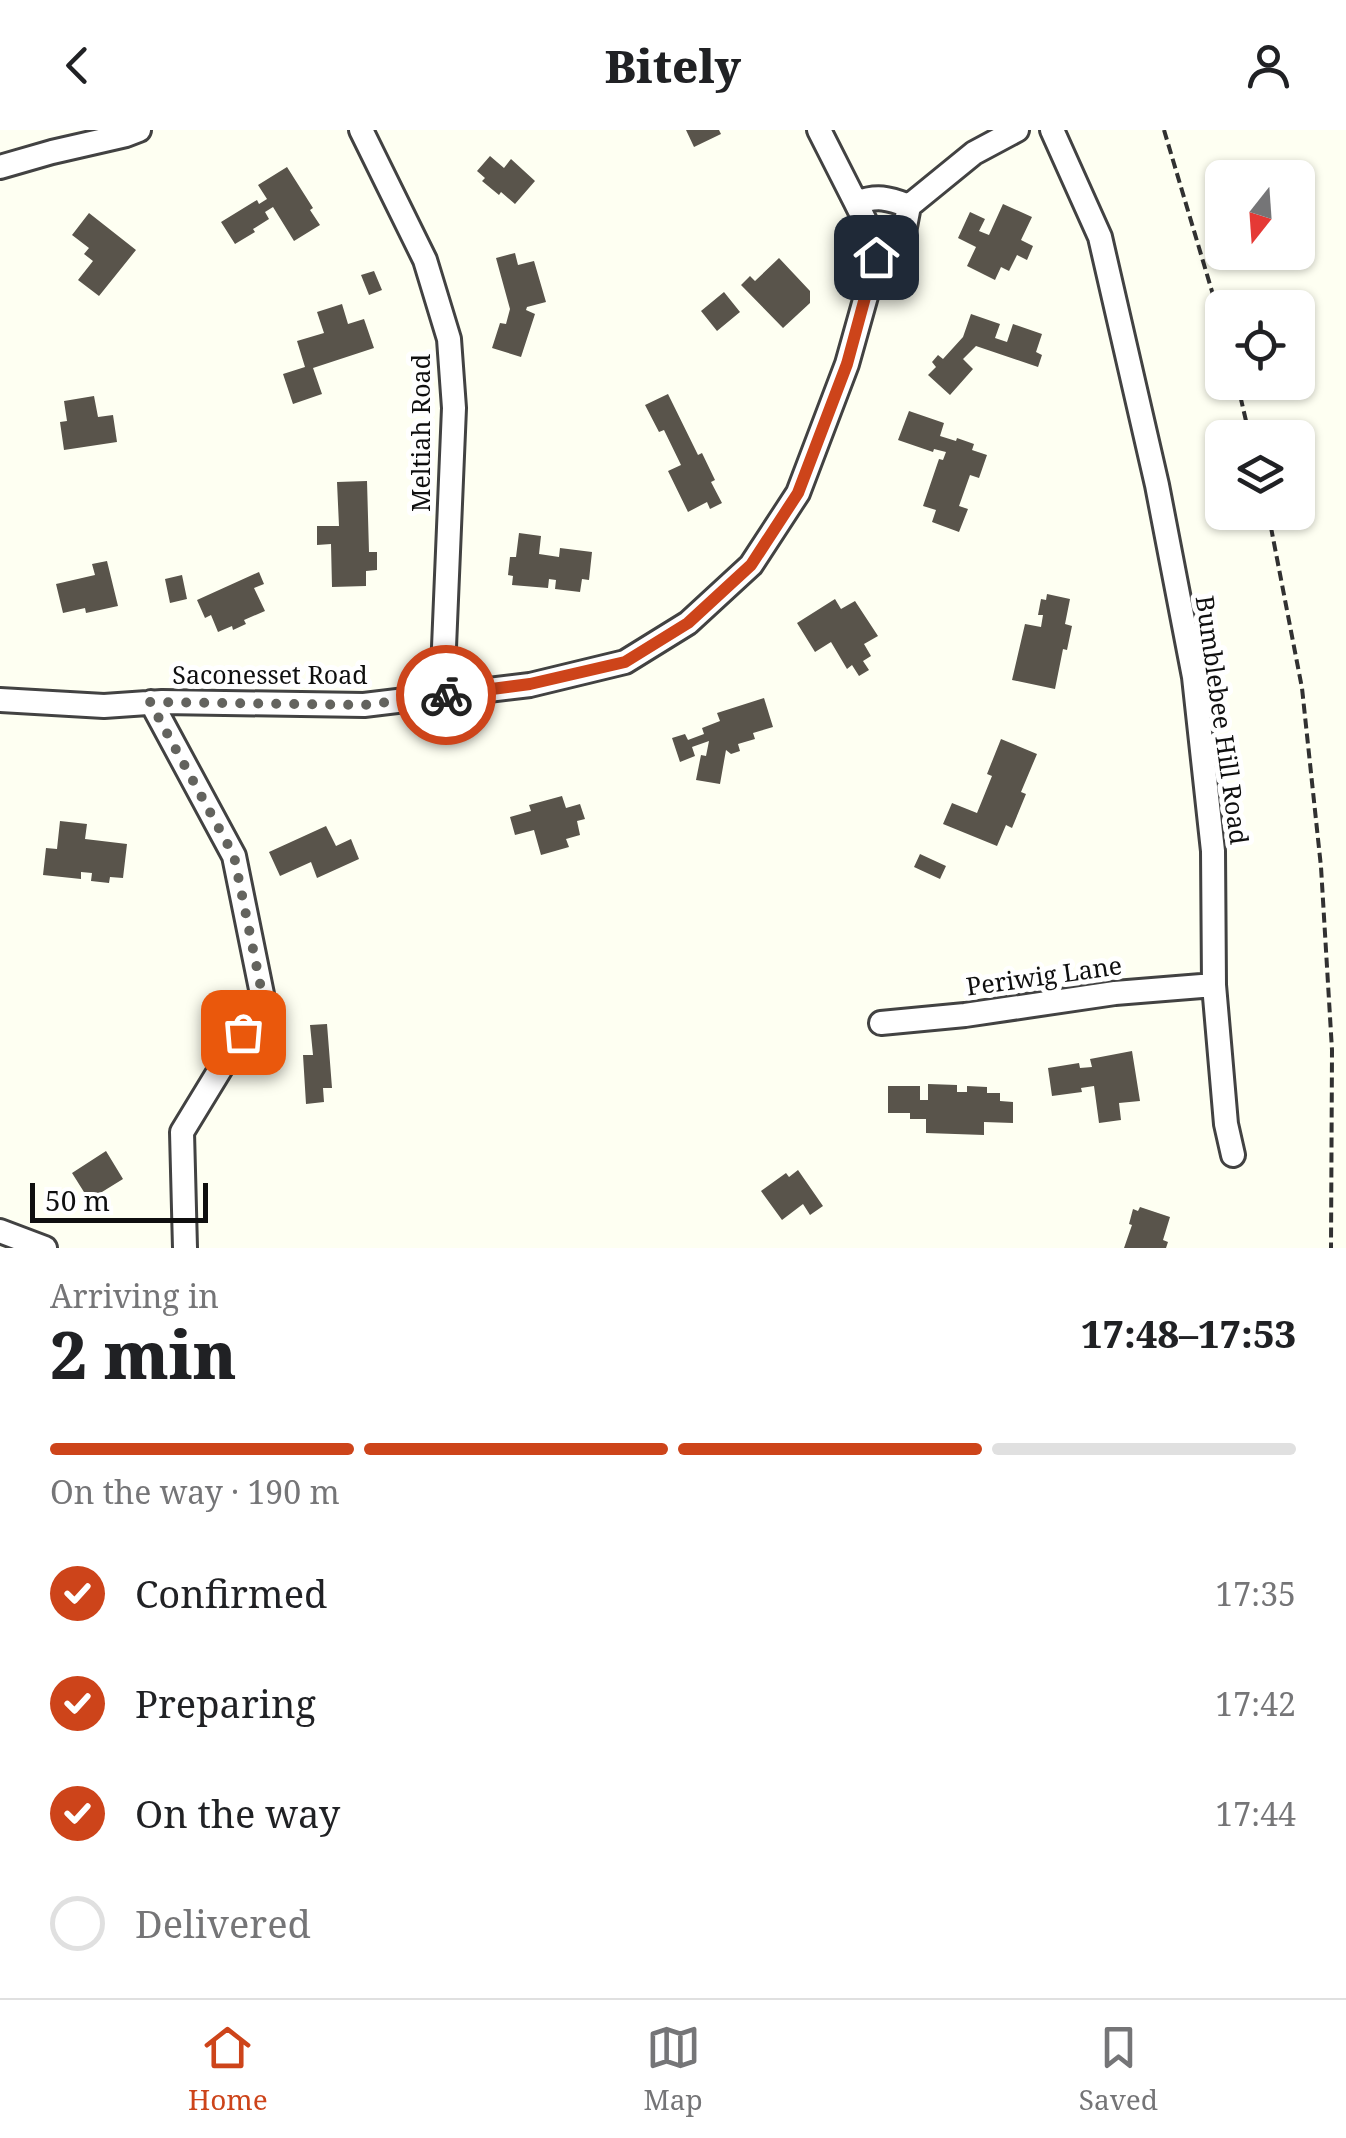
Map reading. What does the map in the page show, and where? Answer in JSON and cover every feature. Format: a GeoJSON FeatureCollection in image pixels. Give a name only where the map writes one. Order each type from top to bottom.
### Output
{"type":"FeatureCollection","features":[{"type":"Feature","properties":{"kind":"street"},"geometry":{"type":"LineString","coordinates":[[0,168],[139,130]]}},
{"type":"Feature","properties":{"kind":"street","name":"Meltiah Road"},"geometry":{"type":"LineString","coordinates":[[361,130],[425,260],[449,339],[454,408],[442,695]]}},
{"type":"Feature","properties":{"kind":"street"},"geometry":{"type":"LineString","coordinates":[[819,130],[873,237],[876,257]]}},
{"type":"Feature","properties":{"kind":"street","name":"Saconesset Road"},"geometry":{"type":"LineString","coordinates":[[1,692],[104,706],[150,702],[364,705],[530,684],[625,662],[688,623],[751,565],[798,493],[847,364],[876,257],[905,227],[909,206],[974,153],[1017,130]]}},
{"type":"Feature","properties":{"kind":"street","name":"Bumblebee Hill Road"},"geometry":{"type":"LineString","coordinates":[[1052,130],[1100,236],[1157,485],[1194,677],[1213,852],[1214,985],[1232,1155]]}},
{"type":"Feature","properties":{"kind":"street"},"geometry":{"type":"LineString","coordinates":[[856,203],[874,196],[909,206]]}},
{"type":"Feature","properties":{"kind":"street"},"geometry":{"type":"LineString","coordinates":[[150,702],[234,856],[263,998],[182,1132],[184,1248]]}},
{"type":"Feature","properties":{"kind":"street","name":"Periwig Lane"},"geometry":{"type":"LineString","coordinates":[[881,1023],[1116,993],[1214,985]]}},
{"type":"Feature","properties":{"kind":"street"},"geometry":{"type":"LineString","coordinates":[[0,1231],[46,1248]]}},
{"type":"Feature","properties":{"kind":"path"},"geometry":{"type":"LineString","coordinates":[[1164,130],[1212,290]]}},
{"type":"Feature","properties":{"kind":"path"},"geometry":{"type":"LineString","coordinates":[[1271,530],[1302,688],[1320,867],[1332,1050],[1331,1248]]}},
{"type":"Feature","properties":{"kind":"building"},"geometry":{"type":"Polygon","coordinates":[[[686,130],[719,130],[721,134],[694,147],[686,130]]]}},
{"type":"Feature","properties":{"kind":"building"},"geometry":{"type":"Polygon","coordinates":[[[490,156],[504,168],[511,159],[535,181],[515,204],[482,181],[485,178],[477,171],[490,156]]]}},
{"type":"Feature","properties":{"kind":"building"},"geometry":{"type":"Polygon","coordinates":[[[287,167],[320,225],[294,241],[273,207],[265,212],[269,219],[235,244],[221,222],[257,200],[259,204],[267,199],[258,185],[287,167]]]}},
{"type":"Feature","properties":{"kind":"building"},"geometry":{"type":"Polygon","coordinates":[[[1003,204],[1032,217],[1021,240],[1033,246],[1027,260],[1017,255],[1009,271],[1001,267],[995,280],[967,266],[976,247],[958,238],[970,212],[985,219],[979,231],[989,235],[1003,204]]]}},
{"type":"Feature","properties":{"kind":"building"},"geometry":{"type":"Polygon","coordinates":[[[89,213],[136,250],[99,296],[78,280],[93,261],[84,254],[89,248],[72,235],[89,213]]]}},
{"type":"Feature","properties":{"kind":"building"},"geometry":{"type":"Polygon","coordinates":[[[515,253],[518,265],[534,261],[546,302],[527,307],[535,314],[521,357],[492,348],[500,323],[506,324],[510,309],[496,258],[515,253]]]}},
{"type":"Feature","properties":{"kind":"building"},"geometry":{"type":"Polygon","coordinates":[[[779,258],[810,291],[810,303],[783,328],[741,285],[750,276],[755,281],[779,258]]]}},
{"type":"Feature","properties":{"kind":"building"},"geometry":{"type":"Polygon","coordinates":[[[374,271],[382,290],[369,295],[361,275],[374,271]]]}},
{"type":"Feature","properties":{"kind":"building"},"geometry":{"type":"Polygon","coordinates":[[[724,292],[740,312],[717,331],[701,311],[724,292]]]}},
{"type":"Feature","properties":{"kind":"building"},"geometry":{"type":"Polygon","coordinates":[[[342,304],[348,324],[364,319],[374,348],[313,368],[322,394],[293,404],[283,374],[305,367],[297,341],[324,333],[317,312],[342,304]]]}},
{"type":"Feature","properties":{"kind":"building"},"geometry":{"type":"Polygon","coordinates":[[[971,314],[1000,324],[995,338],[1007,342],[1013,324],[1042,334],[1036,352],[1042,355],[1038,367],[976,346],[963,359],[973,369],[950,395],[928,375],[936,367],[932,362],[938,355],[943,359],[963,337],[971,314]]]}},
{"type":"Feature","properties":{"kind":"building"},"geometry":{"type":"Polygon","coordinates":[[[668,394],[715,480],[711,482],[722,503],[710,509],[707,502],[688,512],[668,471],[681,465],[664,430],[659,432],[645,405],[668,394]]]}},
{"type":"Feature","properties":{"kind":"building"},"geometry":{"type":"Polygon","coordinates":[[[94,396],[98,417],[113,415],[117,442],[64,450],[60,422],[67,421],[64,401],[94,396]]]}},
{"type":"Feature","properties":{"kind":"building"},"geometry":{"type":"Polygon","coordinates":[[[909,411],[944,423],[940,436],[974,444],[972,450],[987,455],[979,478],[970,475],[959,506],[968,509],[959,532],[932,522],[936,510],[923,506],[939,459],[943,460],[946,452],[933,452],[898,440],[909,411]]]}},
{"type":"Feature","properties":{"kind":"building"},"geometry":{"type":"Polygon","coordinates":[[[367,481],[369,552],[377,552],[377,570],[366,571],[366,586],[332,587],[331,544],[317,545],[317,526],[339,526],[337,482],[367,481]]]}},
{"type":"Feature","properties":{"kind":"building"},"geometry":{"type":"Polygon","coordinates":[[[519,533],[541,536],[539,554],[559,557],[560,548],[592,552],[589,580],[582,579],[580,592],[555,589],[556,580],[549,579],[548,588],[512,585],[513,576],[508,575],[510,557],[516,557],[519,533]]]}},
{"type":"Feature","properties":{"kind":"building"},"geometry":{"type":"Polygon","coordinates":[[[107,561],[118,606],[63,613],[56,584],[95,575],[92,564],[107,561]]]}},
{"type":"Feature","properties":{"kind":"building"},"geometry":{"type":"Polygon","coordinates":[[[259,572],[264,584],[254,588],[265,611],[233,630],[232,626],[218,632],[211,615],[205,618],[197,600],[259,572]]]}},
{"type":"Feature","properties":{"kind":"building"},"geometry":{"type":"Polygon","coordinates":[[[182,575],[187,599],[170,603],[165,579],[182,575]]]}},
{"type":"Feature","properties":{"kind":"building"},"geometry":{"type":"Polygon","coordinates":[[[1047,594],[1070,599],[1065,624],[1072,626],[1055,689],[1012,680],[1025,624],[1041,627],[1043,615],[1038,615],[1041,599],[1046,600],[1047,594]]]}},
{"type":"Feature","properties":{"kind":"building"},"geometry":{"type":"Polygon","coordinates":[[[835,599],[841,609],[855,601],[878,636],[864,644],[871,656],[863,661],[869,670],[859,676],[852,665],[847,669],[831,642],[815,652],[797,623],[835,599]]]}},
{"type":"Feature","properties":{"kind":"building"},"geometry":{"type":"Polygon","coordinates":[[[764,698],[773,727],[753,733],[755,739],[738,744],[740,751],[731,754],[726,750],[720,784],[696,780],[701,755],[706,756],[709,741],[692,747],[695,756],[680,762],[672,738],[685,734],[688,740],[704,734],[702,728],[720,721],[717,713],[764,698]]]}},
{"type":"Feature","properties":{"kind":"building"},"geometry":{"type":"Polygon","coordinates":[[[1001,739],[1037,754],[1012,828],[1006,825],[997,846],[943,824],[952,803],[977,813],[1001,739]]]}},
{"type":"Feature","properties":{"kind":"building"},"geometry":{"type":"Polygon","coordinates":[[[562,796],[566,808],[580,804],[585,819],[577,821],[580,835],[566,839],[569,847],[541,855],[534,830],[515,835],[510,817],[531,811],[529,805],[562,796]]]}},
{"type":"Feature","properties":{"kind":"building"},"geometry":{"type":"Polygon","coordinates":[[[60,821],[87,824],[85,839],[127,844],[123,878],[110,877],[109,883],[91,881],[92,873],[81,872],[81,879],[43,875],[46,848],[57,849],[60,821]]]}},
{"type":"Feature","properties":{"kind":"building"},"geometry":{"type":"Polygon","coordinates":[[[326,826],[336,846],[351,839],[359,859],[317,878],[311,862],[280,876],[269,852],[326,826]]]}},
{"type":"Feature","properties":{"kind":"building"},"geometry":{"type":"Polygon","coordinates":[[[920,854],[946,866],[940,879],[914,867],[920,854]]]}},
{"type":"Feature","properties":{"kind":"building"},"geometry":{"type":"Polygon","coordinates":[[[327,1024],[332,1088],[323,1088],[324,1102],[306,1104],[303,1055],[313,1055],[310,1025],[327,1024]]]}},
{"type":"Feature","properties":{"kind":"building"},"geometry":{"type":"Polygon","coordinates":[[[1132,1051],[1140,1101],[1119,1103],[1121,1120],[1099,1123],[1094,1086],[1081,1088],[1082,1092],[1052,1096],[1048,1068],[1079,1063],[1080,1068],[1092,1067],[1090,1059],[1132,1051]]]}},
{"type":"Feature","properties":{"kind":"building"},"geometry":{"type":"Polygon","coordinates":[[[928,1084],[957,1085],[957,1092],[967,1092],[967,1086],[987,1087],[987,1093],[1000,1093],[1000,1101],[1013,1102],[1013,1123],[984,1122],[984,1135],[926,1133],[926,1119],[910,1119],[910,1113],[888,1113],[888,1086],[920,1086],[920,1100],[928,1100],[928,1084]]]}},
{"type":"Feature","properties":{"kind":"building"},"geometry":{"type":"Polygon","coordinates":[[[106,1151],[123,1179],[89,1200],[72,1173],[106,1151]]]}},
{"type":"Feature","properties":{"kind":"building"},"geometry":{"type":"Polygon","coordinates":[[[798,1170],[823,1206],[810,1215],[803,1204],[782,1220],[761,1191],[786,1173],[789,1177],[798,1170]]]}},
{"type":"Feature","properties":{"kind":"building"},"geometry":{"type":"Polygon","coordinates":[[[1140,1207],[1170,1217],[1163,1240],[1168,1242],[1166,1248],[1124,1248],[1133,1209],[1138,1211],[1140,1207]]]}},
{"type":"Feature","properties":{"kind":"way so far"},"geometry":{"type":"LineString","coordinates":[[243,1032],[263,998],[234,856],[150,702],[364,705],[446,695]]}},
{"type":"Feature","properties":{"kind":"route"},"geometry":{"type":"LineString","coordinates":[[446,695],[530,684],[625,662],[688,623],[751,565],[798,493],[847,364],[876,257]]}}]}
